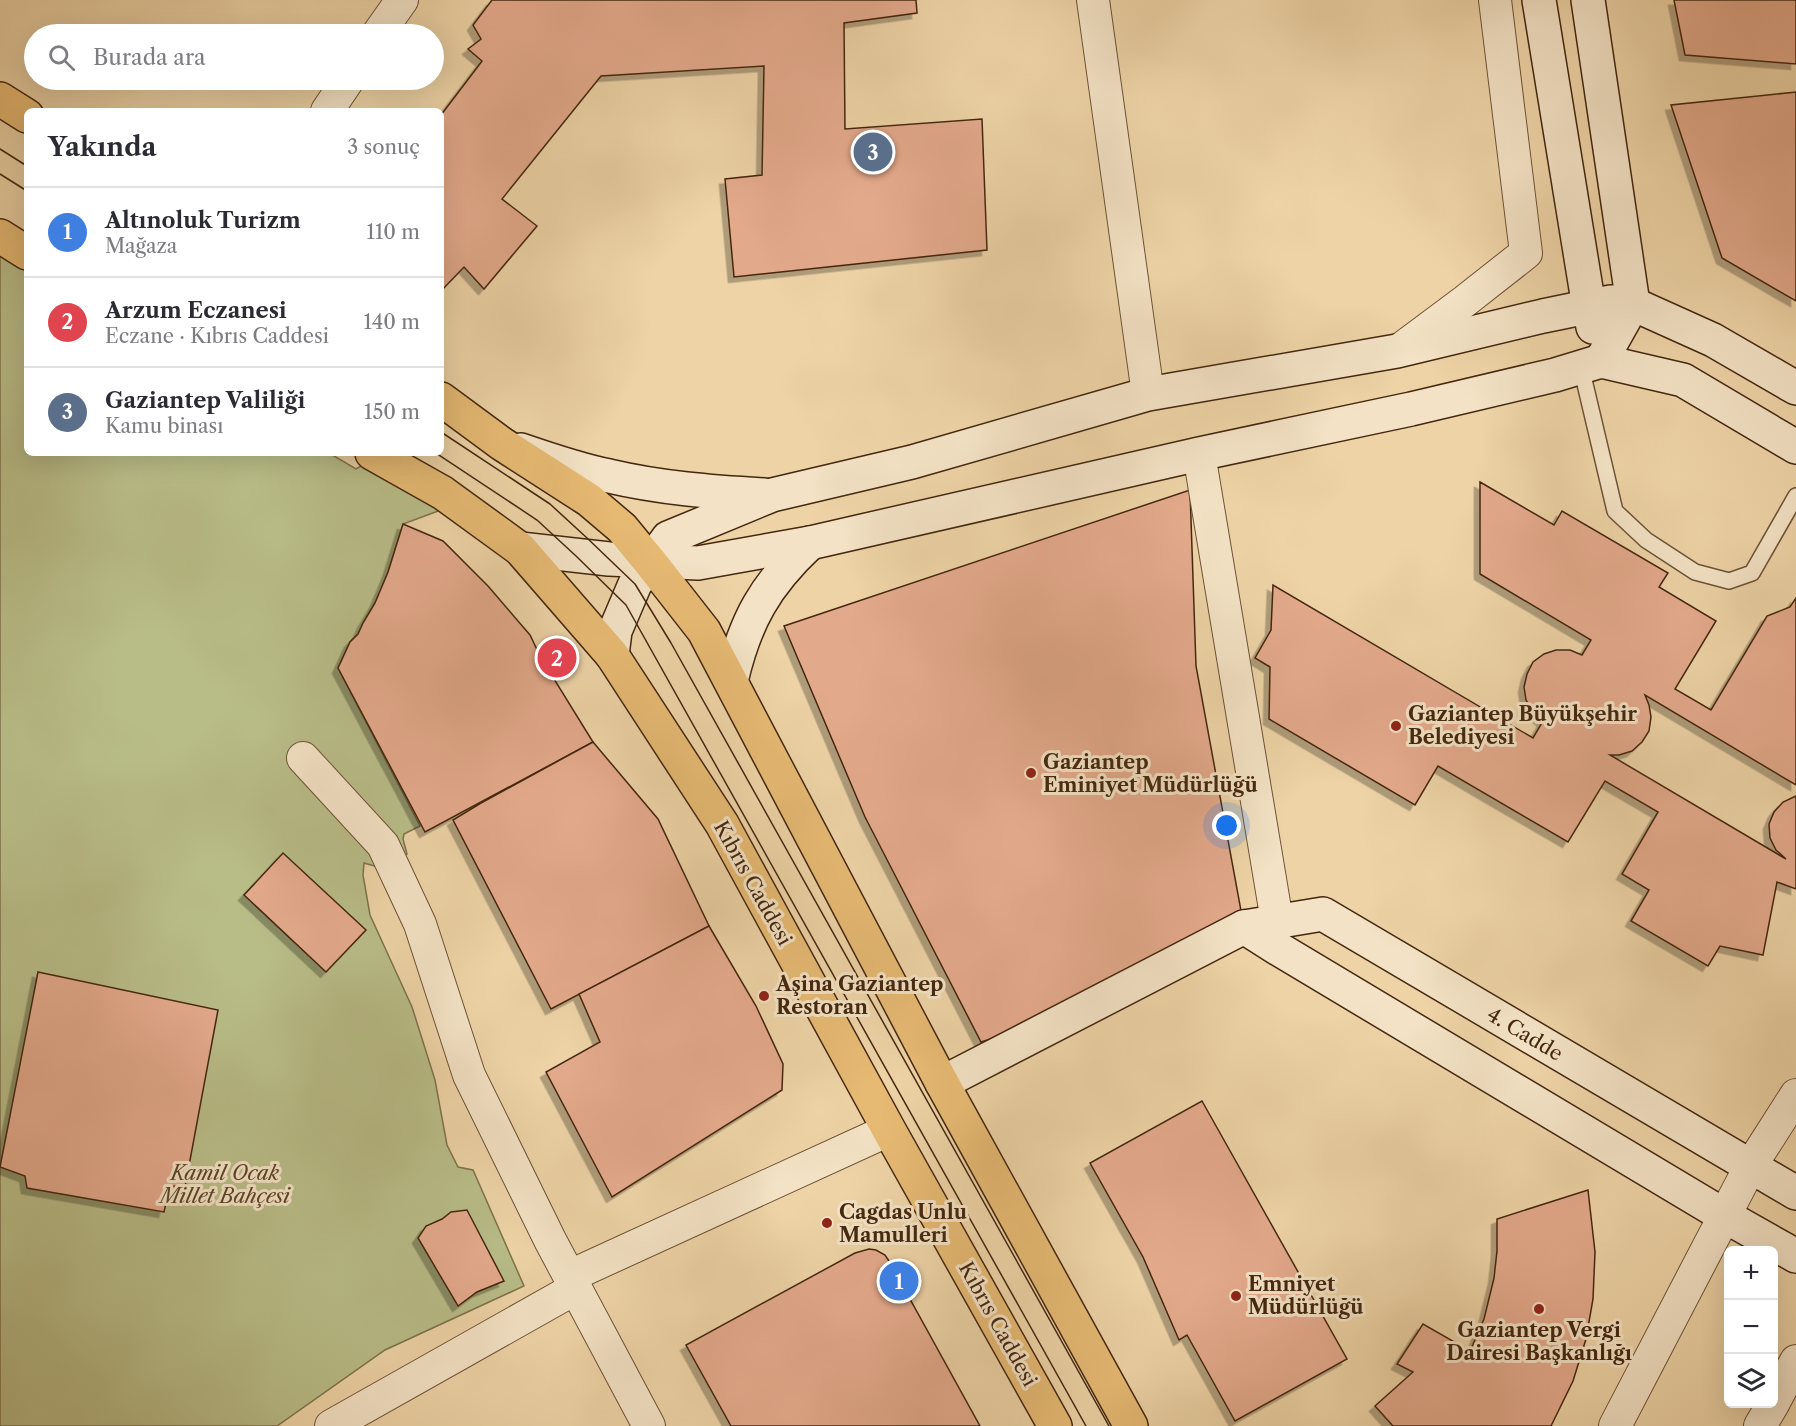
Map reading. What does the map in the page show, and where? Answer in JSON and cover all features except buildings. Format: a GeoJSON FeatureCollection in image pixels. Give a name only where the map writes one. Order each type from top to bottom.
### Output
{"type":"FeatureCollection","features":[{"type":"Feature","properties":{"kind":"main road"},"geometry":{"type":"LineString","coordinates":[[1539,0],[1611,305],[1591,364]]}},
{"type":"Feature","properties":{"kind":"main road"},"geometry":{"type":"LineString","coordinates":[[1588,0],[1611,305],[1591,364]]}},
{"type":"Feature","properties":{"kind":"main road"},"geometry":{"type":"LineString","coordinates":[[0,99],[24,114]]}},
{"type":"Feature","properties":{"kind":"main road"},"geometry":{"type":"LineString","coordinates":[[0,236],[24,251]]}},
{"type":"Feature","properties":{"kind":"main road"},"geometry":{"type":"LineString","coordinates":[[612,655],[615,630],[635,584],[668,538],[772,495],[912,462],[1148,394],[1397,351],[1543,316],[1611,305],[1713,340],[1796,388]]}},
{"type":"Feature","properties":{"kind":"main road"},"geometry":{"type":"LineString","coordinates":[[520,549],[609,559],[698,563],[810,543],[1199,454],[1411,409],[1555,375],[1591,364],[1683,380],[1796,447]]}},
{"type":"Feature","properties":{"kind":"main road"},"geometry":{"type":"LineString","coordinates":[[444,401],[502,444],[589,500],[622,528],[704,631],[942,1083],[1131,1426]]}},
{"type":"Feature","properties":{"kind":"main road"},"geometry":{"type":"LineString","coordinates":[[502,444],[554,461],[619,478],[717,493],[772,495]]}},
{"type":"Feature","properties":{"kind":"main road","name":"Kıbrıs Caddesi"},"geometry":{"type":"LineString","coordinates":[[377,456],[443,493],[520,549],[612,655],[722,824],[889,1130],[1055,1426]]}},
{"type":"Feature","properties":{"kind":"main road"},"geometry":{"type":"LineString","coordinates":[[731,681],[737,653],[760,601],[791,561],[810,543]]}},
{"type":"Feature","properties":{"kind":"main road","name":"4. Cadde"},"geometry":{"type":"LineString","coordinates":[[1277,935],[1323,914],[1796,1194]]}},
{"type":"Feature","properties":{"kind":"main road"},"geometry":{"type":"LineString","coordinates":[[942,1083],[1244,927],[1277,935],[1725,1216],[1796,1256]]}},
{"type":"Feature","properties":{"kind":"street"},"geometry":{"type":"LineString","coordinates":[[385,24],[402,0]]}},
{"type":"Feature","properties":{"kind":"street"},"geometry":{"type":"LineString","coordinates":[[1093,0],[1148,394]]}},
{"type":"Feature","properties":{"kind":"street"},"geometry":{"type":"LineString","coordinates":[[1397,351],[1526,253],[1495,0]]}},
{"type":"Feature","properties":{"kind":"street"},"geometry":{"type":"LineString","coordinates":[[329,108],[341,90]]}},
{"type":"Feature","properties":{"kind":"street"},"geometry":{"type":"LineString","coordinates":[[1199,454],[1277,935]]}},
{"type":"Feature","properties":{"kind":"street"},"geometry":{"type":"LineString","coordinates":[[303,758],[383,845],[420,924],[469,1075],[573,1282],[649,1426]]}},
{"type":"Feature","properties":{"kind":"street"},"geometry":{"type":"LineString","coordinates":[[1615,1426],[1750,1167],[1796,1095]]}},
{"type":"Feature","properties":{"kind":"street"},"geometry":{"type":"LineString","coordinates":[[331,1426],[573,1282],[889,1130]]}},
{"type":"Feature","properties":{"kind":"street"},"geometry":{"type":"LineString","coordinates":[[1778,1394],[1796,1361]]}},
{"type":"Feature","properties":{"kind":"street"},"geometry":{"type":"LineString","coordinates":[[1761,1426],[1770,1408]]}},
{"type":"Feature","properties":{"kind":"lane"},"geometry":{"type":"LineString","coordinates":[[1591,364],[1615,511],[1646,540],[1695,572],[1729,581],[1752,573],[1796,496]]}},
{"type":"Feature","properties":{"kind":"green space","name":"Kamil Ocak Millet Bahçesi"},"geometry":{"type":"Polygon","coordinates":[[[0,256],[24,269],[24,456],[334,456],[356,469],[366,463],[450,502],[438,511],[403,524],[388,572],[375,603],[358,634],[350,642],[338,668],[420,826],[404,834],[407,854],[388,870],[364,863],[363,875],[370,915],[412,1007],[435,1080],[447,1145],[458,1167],[473,1170],[524,1286],[385,1350],[277,1426],[0,1426],[0,256]]]}},
{"type":"Feature","properties":{"kind":"tram line"},"geometry":{"type":"LineString","coordinates":[[0,149],[24,164]]}},
{"type":"Feature","properties":{"kind":"tram line"},"geometry":{"type":"LineString","coordinates":[[0,174],[24,189]]}},
{"type":"Feature","properties":{"kind":"tram line"},"geometry":{"type":"LineString","coordinates":[[444,434],[550,504],[635,584],[671,643],[1109,1426]]}},
{"type":"Feature","properties":{"kind":"tram line"},"geometry":{"type":"LineString","coordinates":[[441,456],[537,520],[626,605],[1086,1426]]}},
{"type":"Feature","properties":{"kind":"place","name":"Gaziantep Valiliği"},"geometry":{"type":"Point","coordinates":[873,152]}},
{"type":"Feature","properties":{"kind":"place","name":"Arzum Eczanesi"},"geometry":{"type":"Point","coordinates":[557,658]}},
{"type":"Feature","properties":{"kind":"place","name":"Gaziantep Büyükşehir Belediyesi"},"geometry":{"type":"Point","coordinates":[1396,726]}},
{"type":"Feature","properties":{"kind":"place","name":"Gaziantep Eminiyet Müdürlüğü"},"geometry":{"type":"Point","coordinates":[1031,773]}},
{"type":"Feature","properties":{"kind":"place","name":"Aşina Gaziantep Restoran"},"geometry":{"type":"Point","coordinates":[764,996]}},
{"type":"Feature","properties":{"kind":"place","name":"Cagdas Unlu Mamulleri"},"geometry":{"type":"Point","coordinates":[827,1223]}},
{"type":"Feature","properties":{"kind":"place","name":"Altınoluk Turizm"},"geometry":{"type":"Point","coordinates":[899,1281]}},
{"type":"Feature","properties":{"kind":"place","name":"Emniyet Müdürlüğü"},"geometry":{"type":"Point","coordinates":[1236,1296]}},
{"type":"Feature","properties":{"kind":"place","name":"Gaziantep Vergi Dairesi Başkanlığı"},"geometry":{"type":"Point","coordinates":[1539,1309]}}]}
